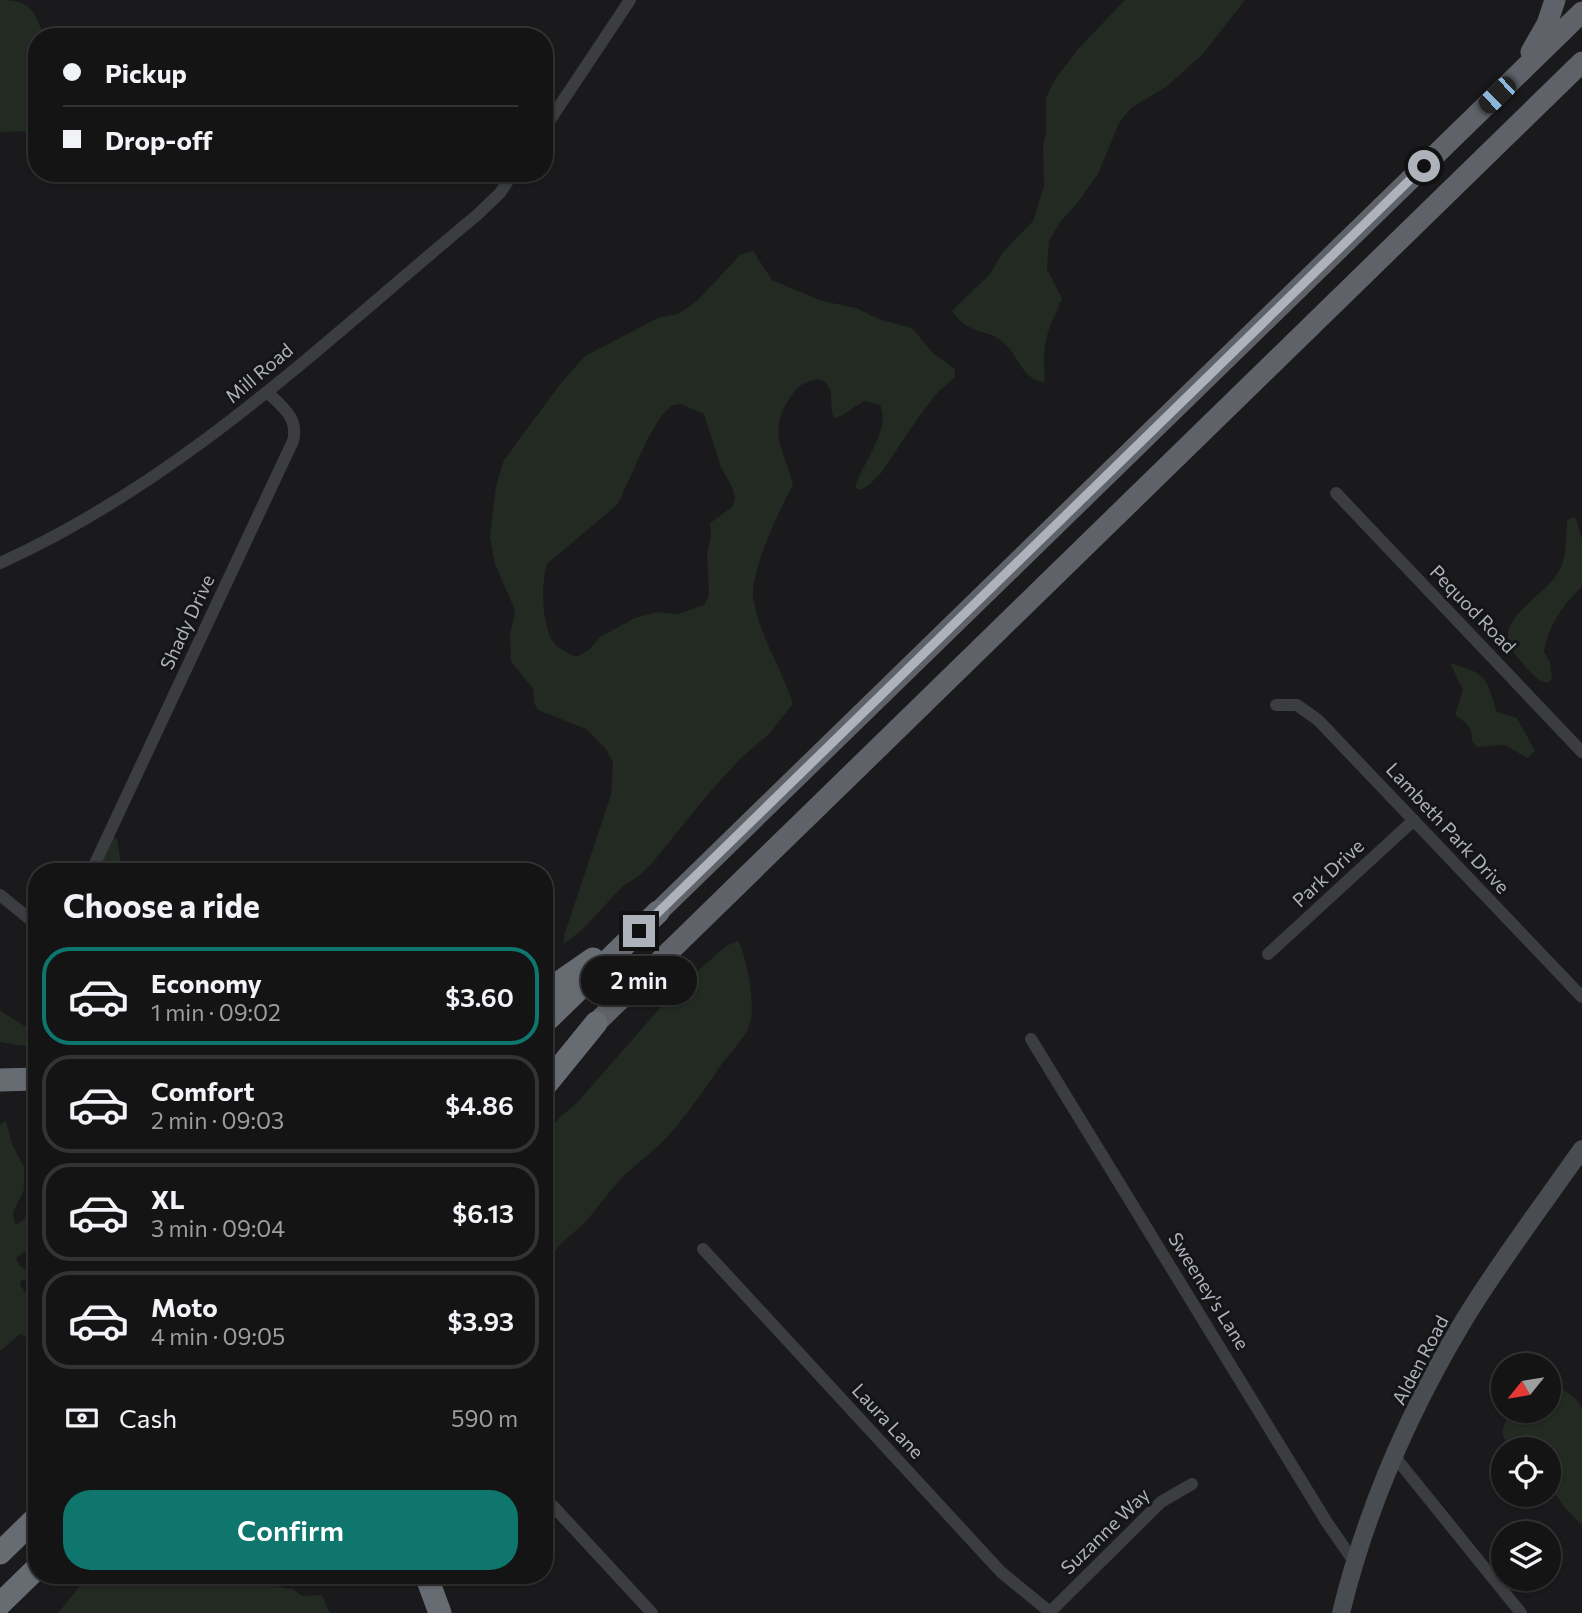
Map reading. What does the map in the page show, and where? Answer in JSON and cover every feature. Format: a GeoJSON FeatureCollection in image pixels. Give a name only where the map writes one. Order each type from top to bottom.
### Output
{"type":"FeatureCollection","features":[{"type":"Feature","properties":{"kind":"highway"},"geometry":{"type":"LineString","coordinates":[[1513,79],[1543,33],[1555,0]]}},
{"type":"Feature","properties":{"kind":"highway"},"geometry":{"type":"LineString","coordinates":[[553,1014],[1582,12]]}},
{"type":"Feature","properties":{"kind":"highway"},"geometry":{"type":"LineString","coordinates":[[553,1065],[1582,62]]}},
{"type":"Feature","properties":{"kind":"highway"},"geometry":{"type":"LineString","coordinates":[[1532,110],[1582,70]]}},
{"type":"Feature","properties":{"kind":"highway"},"geometry":{"type":"LineString","coordinates":[[553,987],[658,912]]}},
{"type":"Feature","properties":{"kind":"highway"},"geometry":{"type":"LineString","coordinates":[[553,1076],[596,1023]]}},
{"type":"Feature","properties":{"kind":"highway"},"geometry":{"type":"LineString","coordinates":[[0,1080],[28,1080]]}},
{"type":"Feature","properties":{"kind":"highway"},"geometry":{"type":"LineString","coordinates":[[0,1553],[28,1526]]}},
{"type":"Feature","properties":{"kind":"highway"},"geometry":{"type":"LineString","coordinates":[[0,1604],[28,1577]]}},
{"type":"Feature","properties":{"kind":"highway"},"geometry":{"type":"LineString","coordinates":[[429,1584],[440,1613]]}},
{"type":"Feature","properties":{"kind":"main road","name":"Alden Road"},"geometry":{"type":"LineString","coordinates":[[1341,1613],[1377,1496],[1425,1389],[1517,1239],[1582,1150]]}},
{"type":"Feature","properties":{"kind":"street"},"geometry":{"type":"LineString","coordinates":[[553,116],[630,0]]}},
{"type":"Feature","properties":{"kind":"street","name":"Mill Road"},"geometry":{"type":"LineString","coordinates":[[0,563],[58,535],[126,495],[212,436],[268,393],[477,215],[507,182]]}},
{"type":"Feature","properties":{"kind":"street","name":"Shady Drive"},"geometry":{"type":"LineString","coordinates":[[95,863],[293,441],[295,430],[292,419],[268,393]]}},
{"type":"Feature","properties":{"kind":"street","name":"Pequod Road"},"geometry":{"type":"LineString","coordinates":[[1336,493],[1582,752]]}},
{"type":"Feature","properties":{"kind":"street","name":"Lambeth Park Drive"},"geometry":{"type":"LineString","coordinates":[[1276,705],[1297,705],[1312,713],[1582,998]]}},
{"type":"Feature","properties":{"kind":"street","name":"Park Drive"},"geometry":{"type":"LineString","coordinates":[[1268,954],[1414,820]]}},
{"type":"Feature","properties":{"kind":"street"},"geometry":{"type":"LineString","coordinates":[[0,895],[28,918]]}},
{"type":"Feature","properties":{"kind":"street","name":"Sweeney's Lane"},"geometry":{"type":"LineString","coordinates":[[1031,1038],[1326,1521],[1355,1563]]}},
{"type":"Feature","properties":{"kind":"street","name":"Laura Lane"},"geometry":{"type":"LineString","coordinates":[[703,1249],[1001,1572],[1050,1613]]}},
{"type":"Feature","properties":{"kind":"street"},"geometry":{"type":"LineString","coordinates":[[1395,1457],[1521,1613]]}},
{"type":"Feature","properties":{"kind":"street","name":"Suzanne Way"},"geometry":{"type":"LineString","coordinates":[[1050,1613],[1161,1502],[1192,1484]]}},
{"type":"Feature","properties":{"kind":"street"},"geometry":{"type":"LineString","coordinates":[[553,1507],[652,1613]]}},
{"type":"Feature","properties":{"kind":"shaded area"},"geometry":{"type":"Polygon","coordinates":[[[0,0],[11,0],[30,8],[41,28],[28,28],[28,131],[0,132],[0,0]]]}},
{"type":"Feature","properties":{"kind":"shaded area"},"geometry":{"type":"Polygon","coordinates":[[[1125,0],[1245,0],[1202,55],[1167,86],[1131,108],[1119,123],[1098,174],[1060,222],[1049,241],[1047,269],[1062,299],[1046,339],[1045,382],[1037,381],[1026,372],[1003,342],[971,328],[952,311],[990,274],[1003,252],[1033,221],[1044,186],[1046,98],[1054,81],[1078,49],[1125,0]]]}},
{"type":"Feature","properties":{"kind":"shaded area"},"geometry":{"type":"Polygon","coordinates":[[[753,251],[772,280],[822,301],[856,308],[881,320],[912,328],[933,353],[955,369],[955,377],[938,392],[920,415],[881,473],[860,490],[855,488],[858,479],[882,425],[880,405],[864,401],[834,418],[830,390],[824,382],[813,380],[794,392],[783,410],[778,432],[793,485],[761,556],[753,596],[760,624],[793,704],[769,734],[740,759],[709,793],[653,862],[622,887],[583,929],[564,944],[564,936],[611,795],[613,763],[606,749],[586,729],[538,710],[534,703],[533,689],[511,661],[510,636],[515,610],[495,564],[490,537],[496,486],[504,460],[561,383],[585,356],[660,317],[678,314],[697,301],[740,255],[753,251]],[[681,404],[671,406],[648,438],[618,504],[547,564],[543,591],[545,620],[552,640],[564,651],[576,657],[589,650],[600,637],[635,618],[657,612],[678,614],[704,605],[709,595],[707,555],[711,535],[710,523],[732,507],[735,499],[733,489],[721,467],[704,414],[681,404]]]}},
{"type":"Feature","properties":{"kind":"shaded area"},"geometry":{"type":"Polygon","coordinates":[[[1572,517],[1576,519],[1582,539],[1582,587],[1563,608],[1549,634],[1544,652],[1550,662],[1552,679],[1547,683],[1535,677],[1519,659],[1510,645],[1508,633],[1520,611],[1560,569],[1565,552],[1567,521],[1572,517]]]}},
{"type":"Feature","properties":{"kind":"shaded area"},"geometry":{"type":"Polygon","coordinates":[[[1450,663],[1483,678],[1497,712],[1517,718],[1535,751],[1528,758],[1504,745],[1477,747],[1472,741],[1470,728],[1455,715],[1463,690],[1450,663]]]}},
{"type":"Feature","properties":{"kind":"shaded area"},"geometry":{"type":"Polygon","coordinates":[[[112,835],[117,839],[121,863],[96,863],[112,835]]]}},
{"type":"Feature","properties":{"kind":"shaded area"},"geometry":{"type":"Polygon","coordinates":[[[738,941],[750,982],[752,1016],[744,1036],[675,1128],[618,1182],[587,1220],[558,1247],[553,1257],[553,1125],[576,1104],[674,992],[726,946],[738,941]]]}},
{"type":"Feature","properties":{"kind":"shaded area"},"geometry":{"type":"Polygon","coordinates":[[[0,1010],[28,1028],[28,1047],[0,1042],[0,1010]]]}},
{"type":"Feature","properties":{"kind":"shaded area"},"geometry":{"type":"Polygon","coordinates":[[[6,1120],[12,1144],[24,1167],[24,1190],[13,1212],[15,1225],[28,1215],[28,1249],[16,1258],[19,1265],[28,1271],[28,1280],[21,1280],[20,1285],[28,1295],[28,1337],[20,1334],[0,1351],[0,1125],[6,1120]]]}},
{"type":"Feature","properties":{"kind":"shaded area"},"geometry":{"type":"Polygon","coordinates":[[[1561,1388],[1576,1399],[1582,1408],[1582,1525],[1561,1502],[1561,1437],[1504,1437],[1505,1424],[1561,1423],[1561,1388]]]}},
{"type":"Feature","properties":{"kind":"shaded area"},"geometry":{"type":"Polygon","coordinates":[[[82,1584],[266,1584],[293,1589],[302,1596],[322,1595],[330,1613],[58,1613],[82,1584]]]}},
{"type":"Feature","properties":{"kind":"route"},"geometry":{"type":"LineString","coordinates":[[639,931],[1424,166]]}}]}
